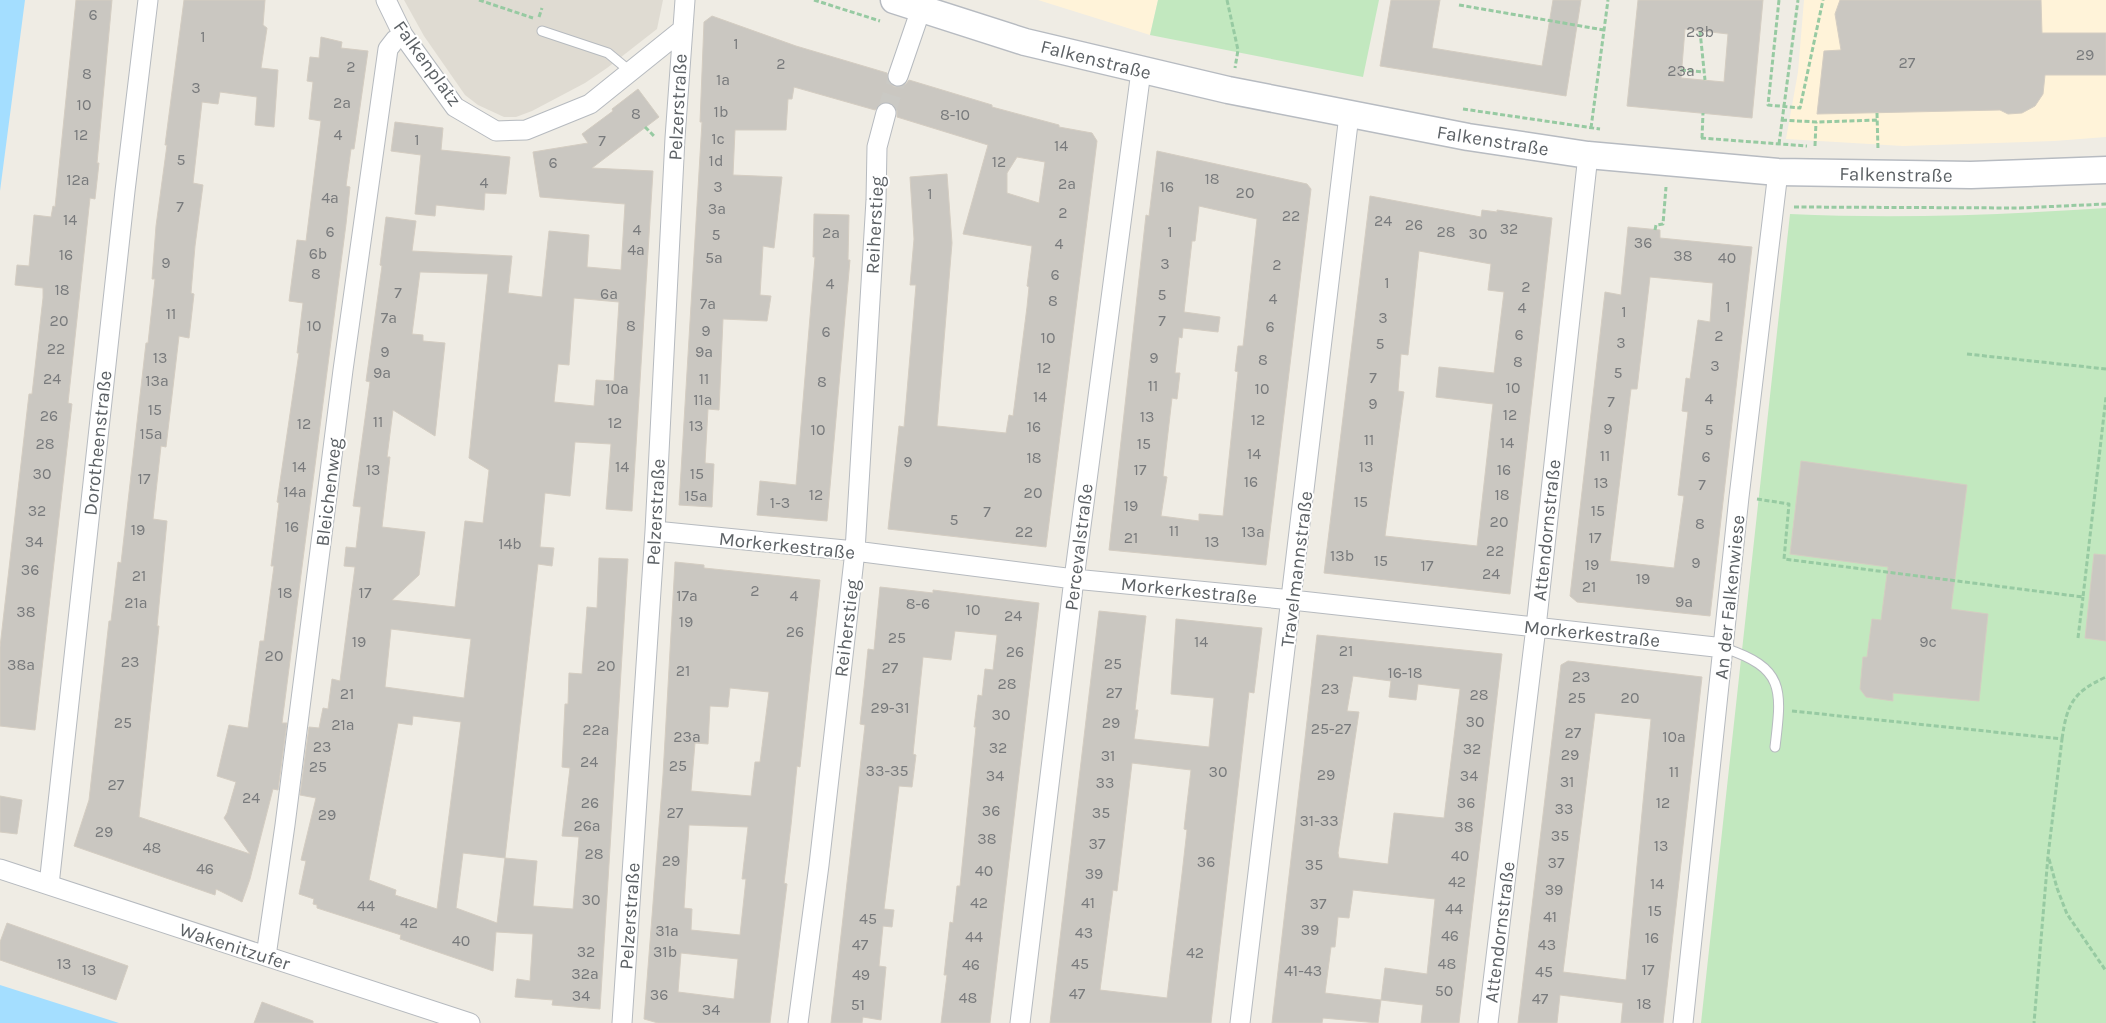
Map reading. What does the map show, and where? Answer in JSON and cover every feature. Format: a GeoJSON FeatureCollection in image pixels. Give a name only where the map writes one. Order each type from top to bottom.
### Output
{"type":"FeatureCollection","features":[{"type":"Feature","properties":{"kind":"main road","name":"Falkenstraße"},"geometry":{"type":"LineString","coordinates":[[894,0],[1025,42],[1141,71],[1468,137],[1588,155],[1778,172],[1971,175],[2106,170]]}},
{"type":"Feature","properties":{"kind":"street","name":"Dorotheenstraße"},"geometry":{"type":"LineString","coordinates":[[49,886],[125,191],[148,0]]}},
{"type":"Feature","properties":{"kind":"street","name":"Falkenplatz"},"geometry":{"type":"LineString","coordinates":[[386,0],[403,35],[455,107],[496,131],[526,130],[590,104],[682,30]]}},
{"type":"Feature","properties":{"kind":"street","name":"Pelzerstraße"},"geometry":{"type":"LineString","coordinates":[[622,1023],[655,531],[685,0]]}},
{"type":"Feature","properties":{"kind":"street"},"geometry":{"type":"LineString","coordinates":[[898,76],[921,9]]}},
{"type":"Feature","properties":{"kind":"street","name":"Bleichenweg"},"geometry":{"type":"LineString","coordinates":[[266,956],[388,49],[391,44],[403,35]]}},
{"type":"Feature","properties":{"kind":"street","name":"Percevalstraße"},"geometry":{"type":"LineString","coordinates":[[1020,1023],[1074,579],[1141,71]]}},
{"type":"Feature","properties":{"kind":"street","name":"Reiherstieg"},"geometry":{"type":"LineString","coordinates":[[798,1023],[819,865],[855,552],[876,200],[877,147],[886,113]]}},
{"type":"Feature","properties":{"kind":"street","name":"Travelmannstraße"},"geometry":{"type":"LineString","coordinates":[[1240,1023],[1349,114]]}},
{"type":"Feature","properties":{"kind":"street","name":"Attendornstraße"},"geometry":{"type":"LineString","coordinates":[[1488,1023],[1536,627],[1588,155]]}},
{"type":"Feature","properties":{"kind":"street","name":"An der Falkenwiese"},"geometry":{"type":"LineString","coordinates":[[1683,1023],[1739,497],[1778,172]]}},
{"type":"Feature","properties":{"kind":"street","name":"Morkerkestraße"},"geometry":{"type":"LineString","coordinates":[[655,531],[855,552],[1074,579],[1292,600],[1724,648]]}},
{"type":"Feature","properties":{"kind":"street","name":"Wakenitzufer"},"geometry":{"type":"LineString","coordinates":[[0,869],[470,1023]]}},
{"type":"Feature","properties":{"kind":"lane"},"geometry":{"type":"LineString","coordinates":[[542,31],[608,53],[631,72]]}},
{"type":"Feature","properties":{"kind":"lane"},"geometry":{"type":"LineString","coordinates":[[1724,648],[1759,662],[1774,680],[1778,690],[1779,710],[1776,747]]}},
{"type":"Feature","properties":{"kind":"path"},"geometry":{"type":"LineString","coordinates":[[1226,0],[1238,50],[1235,68]]}},
{"type":"Feature","properties":{"kind":"path"},"geometry":{"type":"LineString","coordinates":[[1591,128],[1608,0]]}},
{"type":"Feature","properties":{"kind":"path"},"geometry":{"type":"LineString","coordinates":[[1779,0],[1768,105],[1800,108],[1823,0]]}},
{"type":"Feature","properties":{"kind":"path"},"geometry":{"type":"LineString","coordinates":[[1779,144],[1797,2]]}},
{"type":"Feature","properties":{"kind":"path"},"geometry":{"type":"LineString","coordinates":[[1459,5],[1604,30]]}},
{"type":"Feature","properties":{"kind":"path"},"geometry":{"type":"LineString","coordinates":[[1700,31],[1705,80]]}},
{"type":"Feature","properties":{"kind":"path"},"geometry":{"type":"LineString","coordinates":[[1226,66],[1245,70]]}},
{"type":"Feature","properties":{"kind":"path"},"geometry":{"type":"LineString","coordinates":[[1681,70],[1704,72]]}},
{"type":"Feature","properties":{"kind":"path"},"geometry":{"type":"LineString","coordinates":[[1459,108],[1605,130]]}},
{"type":"Feature","properties":{"kind":"path"},"geometry":{"type":"LineString","coordinates":[[1702,138],[1704,113]]}},
{"type":"Feature","properties":{"kind":"path"},"geometry":{"type":"LineString","coordinates":[[1877,113],[1878,150]]}},
{"type":"Feature","properties":{"kind":"path"},"geometry":{"type":"LineString","coordinates":[[1782,120],[1816,122],[1878,120]]}},
{"type":"Feature","properties":{"kind":"path"},"geometry":{"type":"LineString","coordinates":[[1815,146],[1816,122]]}},
{"type":"Feature","properties":{"kind":"path"},"geometry":{"type":"LineString","coordinates":[[1693,138],[1730,140]]}},
{"type":"Feature","properties":{"kind":"path"},"geometry":{"type":"LineString","coordinates":[[1655,230],[1656,225],[1662,224],[1666,187]]}},
{"type":"Feature","properties":{"kind":"path"},"geometry":{"type":"LineString","coordinates":[[1774,206],[2019,208],[2106,204]]}},
{"type":"Feature","properties":{"kind":"path"},"geometry":{"type":"LineString","coordinates":[[1967,354],[2106,369]]}},
{"type":"Feature","properties":{"kind":"path"},"geometry":{"type":"LineString","coordinates":[[2078,638],[2106,397]]}},
{"type":"Feature","properties":{"kind":"path"},"geometry":{"type":"LineString","coordinates":[[1739,497],[1789,504],[1784,558],[2083,597]]}},
{"type":"Feature","properties":{"kind":"path"},"geometry":{"type":"LineString","coordinates":[[2034,1023],[2048,856],[2066,715],[2076,696],[2092,684],[2106,677]]}},
{"type":"Feature","properties":{"kind":"path"},"geometry":{"type":"LineString","coordinates":[[1779,710],[2062,739]]}},
{"type":"Feature","properties":{"kind":"path"},"geometry":{"type":"LineString","coordinates":[[2048,856],[2067,914],[2106,971]]}},
{"type":"Feature","properties":{"kind":"shaded area"},"geometry":{"type":"Polygon","coordinates":[[[404,0],[663,0],[657,29],[607,68],[585,83],[532,111],[516,117],[504,117],[478,105],[465,95],[424,36],[404,0]]]}},
{"type":"Feature","properties":{"kind":"shaded area"},"geometry":{"type":"Polygon","coordinates":[[[1038,0],[1158,0],[1150,35],[1038,0]]]}},
{"type":"Feature","properties":{"kind":"shaded area"},"geometry":{"type":"Polygon","coordinates":[[[1804,0],[2106,0],[2106,137],[2054,141],[1903,146],[1786,139],[1798,72],[1804,0]]]}},
{"type":"Feature","properties":{"kind":"green space"},"geometry":{"type":"Polygon","coordinates":[[[1158,0],[1379,0],[1363,77],[1150,35],[1158,0]]]}},
{"type":"Feature","properties":{"kind":"green space"},"geometry":{"type":"Polygon","coordinates":[[[2106,208],[2106,1023],[1701,1023],[1790,214],[1948,216],[2106,208]]]}},
{"type":"Feature","properties":{"kind":"water"},"geometry":{"type":"Polygon","coordinates":[[[0,0],[25,0],[0,191],[0,0]]]}},
{"type":"Feature","properties":{"kind":"water"},"geometry":{"type":"Polygon","coordinates":[[[0,985],[119,1023],[0,1023],[0,985]]]}},
{"type":"Feature","properties":{"kind":"building"},"geometry":{"type":"Polygon","coordinates":[[[76,0],[112,0],[97,163],[99,163],[95,199],[90,198],[68,403],[72,404],[35,730],[0,726],[0,647],[29,394],[32,394],[43,298],[43,288],[15,285],[17,265],[29,266],[34,215],[51,217],[53,206],[55,207],[76,0]]]}},
{"type":"Feature","properties":{"kind":"building"},"geometry":{"type":"Polygon","coordinates":[[[184,0],[265,0],[263,25],[267,28],[261,68],[278,70],[274,127],[255,125],[257,97],[220,92],[218,104],[202,102],[193,183],[203,185],[195,246],[191,293],[194,294],[189,338],[179,336],[166,447],[161,446],[153,519],[167,521],[157,626],[159,626],[139,817],[250,854],[224,818],[236,782],[217,776],[229,725],[248,728],[260,641],[264,641],[274,566],[271,566],[279,503],[277,502],[299,353],[297,353],[303,303],[289,301],[297,240],[306,241],[321,121],[309,119],[313,82],[307,81],[310,57],[319,58],[321,37],[342,42],[341,48],[368,51],[354,149],[351,149],[346,186],[350,187],[346,224],[282,723],[287,723],[278,790],[273,789],[250,879],[242,902],[216,889],[215,895],[74,846],[89,800],[109,621],[111,621],[118,562],[121,563],[155,279],[152,279],[156,226],[167,145],[165,145],[184,0]]]}},
{"type":"Feature","properties":{"kind":"building"},"geometry":{"type":"Polygon","coordinates":[[[1391,0],[1440,0],[1432,48],[1542,66],[1553,0],[1581,0],[1566,96],[1380,66],[1391,0]]]}},
{"type":"Feature","properties":{"kind":"building"},"geometry":{"type":"Polygon","coordinates":[[[1638,0],[1763,0],[1752,118],[1627,106],[1638,0]],[[1685,29],[1681,78],[1724,82],[1728,34],[1685,29]]]}},
{"type":"Feature","properties":{"kind":"building"},"geometry":{"type":"Polygon","coordinates":[[[1840,0],[2041,0],[2042,33],[2106,33],[2106,75],[2045,75],[2043,94],[2035,106],[2022,113],[2008,114],[2000,110],[1817,114],[1824,51],[1841,50],[1835,14],[1840,0]]]}},
{"type":"Feature","properties":{"kind":"building"},"geometry":{"type":"Polygon","coordinates":[[[712,16],[796,46],[887,73],[889,83],[895,87],[905,85],[909,80],[992,105],[992,107],[1059,125],[1059,127],[1092,133],[1097,141],[1046,547],[888,529],[899,426],[904,427],[916,285],[910,285],[914,239],[910,177],[947,174],[952,243],[937,426],[1006,433],[1009,415],[1013,416],[1027,307],[1029,287],[1027,286],[1032,246],[963,234],[988,145],[897,117],[897,110],[889,102],[883,102],[875,110],[794,87],[792,99],[788,99],[786,130],[735,130],[733,175],[782,177],[774,248],[763,246],[760,295],[771,296],[767,321],[723,319],[719,410],[708,409],[705,463],[714,464],[712,507],[679,505],[702,122],[700,122],[704,22],[712,16]],[[1017,157],[1007,173],[1007,193],[1039,203],[1045,162],[1017,157]]]}},
{"type":"Feature","properties":{"kind":"building"},"geometry":{"type":"Polygon","coordinates":[[[638,89],[659,117],[592,168],[653,171],[632,511],[606,509],[611,444],[575,442],[570,496],[545,493],[540,547],[554,548],[552,566],[538,564],[505,858],[537,861],[533,906],[573,909],[579,837],[562,836],[570,768],[562,767],[565,704],[568,704],[569,673],[582,674],[587,607],[597,608],[599,558],[628,559],[600,1009],[552,1005],[553,1000],[515,997],[517,979],[530,981],[533,934],[496,932],[493,971],[400,939],[401,935],[317,908],[317,905],[313,904],[314,899],[299,894],[306,861],[301,860],[316,798],[300,795],[309,727],[319,728],[323,708],[328,709],[332,679],[340,681],[355,567],[344,566],[346,547],[356,548],[361,507],[353,506],[370,382],[366,381],[382,266],[380,265],[386,217],[416,221],[412,251],[512,256],[508,293],[542,297],[549,231],[589,235],[587,267],[621,270],[625,204],[540,197],[533,152],[588,143],[582,134],[613,111],[612,109],[638,89]],[[420,272],[412,334],[423,335],[423,341],[445,343],[435,436],[393,410],[387,457],[390,457],[382,527],[425,532],[419,575],[392,600],[455,607],[465,521],[483,523],[489,470],[469,458],[488,274],[420,272]],[[574,298],[569,365],[558,364],[554,402],[594,406],[596,380],[614,381],[619,302],[574,298]],[[391,629],[385,687],[464,698],[471,639],[391,629]],[[413,716],[412,725],[398,723],[369,880],[396,890],[395,895],[437,909],[461,722],[413,716]],[[463,853],[456,908],[497,923],[505,858],[463,853]]]}},
{"type":"Feature","properties":{"kind":"building"},"geometry":{"type":"Polygon","coordinates":[[[395,122],[443,128],[441,150],[510,157],[506,194],[485,193],[484,210],[436,205],[435,216],[415,214],[421,155],[391,151],[395,122]]]}},
{"type":"Feature","properties":{"kind":"building"},"geometry":{"type":"Polygon","coordinates":[[[1157,151],[1307,184],[1311,189],[1266,565],[1109,550],[1146,215],[1149,216],[1157,151]],[[1199,206],[1195,241],[1192,241],[1184,312],[1220,317],[1218,332],[1183,328],[1182,338],[1179,337],[1175,373],[1180,373],[1177,399],[1172,398],[1163,476],[1167,477],[1161,516],[1199,521],[1199,514],[1223,516],[1238,372],[1235,371],[1238,346],[1243,346],[1257,219],[1199,206]]]}},
{"type":"Feature","properties":{"kind":"building"},"geometry":{"type":"Polygon","coordinates":[[[1370,196],[1481,217],[1482,210],[1497,212],[1497,210],[1552,218],[1510,594],[1324,573],[1370,196]],[[1419,251],[1408,355],[1401,354],[1398,391],[1404,392],[1385,536],[1477,546],[1493,404],[1436,397],[1439,367],[1494,373],[1504,292],[1488,290],[1491,264],[1419,251]]]}},
{"type":"Feature","properties":{"kind":"building"},"geometry":{"type":"Polygon","coordinates":[[[814,214],[849,215],[848,260],[850,260],[827,521],[757,515],[760,481],[796,485],[815,257],[813,257],[814,214]]]}},
{"type":"Feature","properties":{"kind":"building"},"geometry":{"type":"Polygon","coordinates":[[[1628,227],[1660,230],[1660,238],[1752,247],[1710,616],[1577,602],[1570,596],[1605,292],[1621,295],[1628,227]],[[1650,277],[1637,389],[1631,389],[1610,561],[1674,568],[1684,496],[1678,495],[1688,412],[1682,411],[1686,378],[1690,379],[1698,320],[1710,322],[1713,283],[1650,277]]]}},
{"type":"Feature","properties":{"kind":"building"},"geometry":{"type":"Polygon","coordinates":[[[1801,461],[1967,485],[1951,609],[1988,614],[1979,701],[1893,693],[1893,701],[1866,697],[1860,689],[1863,657],[1867,657],[1872,619],[1881,620],[1888,567],[1790,554],[1801,461]]]}},
{"type":"Feature","properties":{"kind":"building"},"geometry":{"type":"Polygon","coordinates":[[[2094,554],[2106,555],[2106,641],[2085,638],[2094,554]]]}},
{"type":"Feature","properties":{"kind":"building"},"geometry":{"type":"Polygon","coordinates":[[[675,562],[704,565],[704,568],[820,580],[800,767],[797,766],[784,883],[787,884],[770,1023],[658,1023],[644,1019],[663,775],[675,562]],[[730,688],[728,707],[710,706],[708,744],[695,743],[691,791],[751,796],[755,762],[760,762],[769,692],[730,688]],[[689,825],[684,908],[692,909],[691,930],[740,935],[746,879],[742,879],[748,827],[689,825]],[[681,953],[678,992],[734,999],[738,959],[681,953]]]}},
{"type":"Feature","properties":{"kind":"building"},"geometry":{"type":"Polygon","coordinates":[[[880,587],[933,593],[933,590],[1039,603],[990,1023],[941,1023],[947,975],[944,975],[950,922],[953,923],[957,886],[960,886],[978,695],[982,696],[985,669],[993,670],[997,635],[955,631],[951,660],[923,657],[913,754],[916,755],[912,787],[899,786],[884,909],[894,910],[892,927],[883,926],[879,966],[886,967],[881,1020],[863,1017],[862,1023],[831,1023],[865,725],[860,724],[868,649],[874,650],[880,587]]]}},
{"type":"Feature","properties":{"kind":"building"},"geometry":{"type":"Polygon","coordinates":[[[1099,611],[1146,616],[1135,710],[1138,710],[1134,739],[1209,747],[1214,698],[1171,694],[1176,619],[1262,628],[1254,693],[1249,692],[1211,1023],[1050,1023],[1099,611]],[[1132,763],[1117,891],[1113,890],[1100,990],[1167,998],[1187,830],[1184,829],[1191,770],[1132,763]]]}},
{"type":"Feature","properties":{"kind":"building"},"geometry":{"type":"Polygon","coordinates":[[[1317,635],[1502,654],[1459,1023],[1421,1023],[1423,1005],[1381,1000],[1378,1023],[1323,1018],[1322,1023],[1272,1023],[1317,635]],[[1353,676],[1347,711],[1359,712],[1338,853],[1339,858],[1388,864],[1394,813],[1444,818],[1460,689],[1418,684],[1416,700],[1389,697],[1391,681],[1353,676]],[[1353,890],[1349,918],[1338,917],[1335,947],[1331,947],[1325,993],[1381,1000],[1385,968],[1427,974],[1435,899],[1353,890]]]}},
{"type":"Feature","properties":{"kind":"building"},"geometry":{"type":"Polygon","coordinates":[[[1568,661],[1702,677],[1663,1023],[1621,1023],[1623,1003],[1560,995],[1557,1023],[1518,1023],[1561,665],[1568,661]],[[1595,713],[1563,972],[1626,980],[1651,719],[1595,713]]]}},
{"type":"Feature","properties":{"kind":"building"},"geometry":{"type":"Polygon","coordinates":[[[0,796],[22,800],[17,834],[0,832],[0,796]]]}},
{"type":"Feature","properties":{"kind":"building"},"geometry":{"type":"Polygon","coordinates":[[[7,923],[128,966],[116,1000],[0,960],[0,942],[7,923]]]}},
{"type":"Feature","properties":{"kind":"building"},"geometry":{"type":"Polygon","coordinates":[[[262,1002],[313,1021],[313,1023],[254,1023],[262,1002]]]}},
{"type":"Feature","properties":{"kind":"tunnel"},"geometry":{"type":"LineString","coordinates":[[886,113],[898,76]]}}]}
